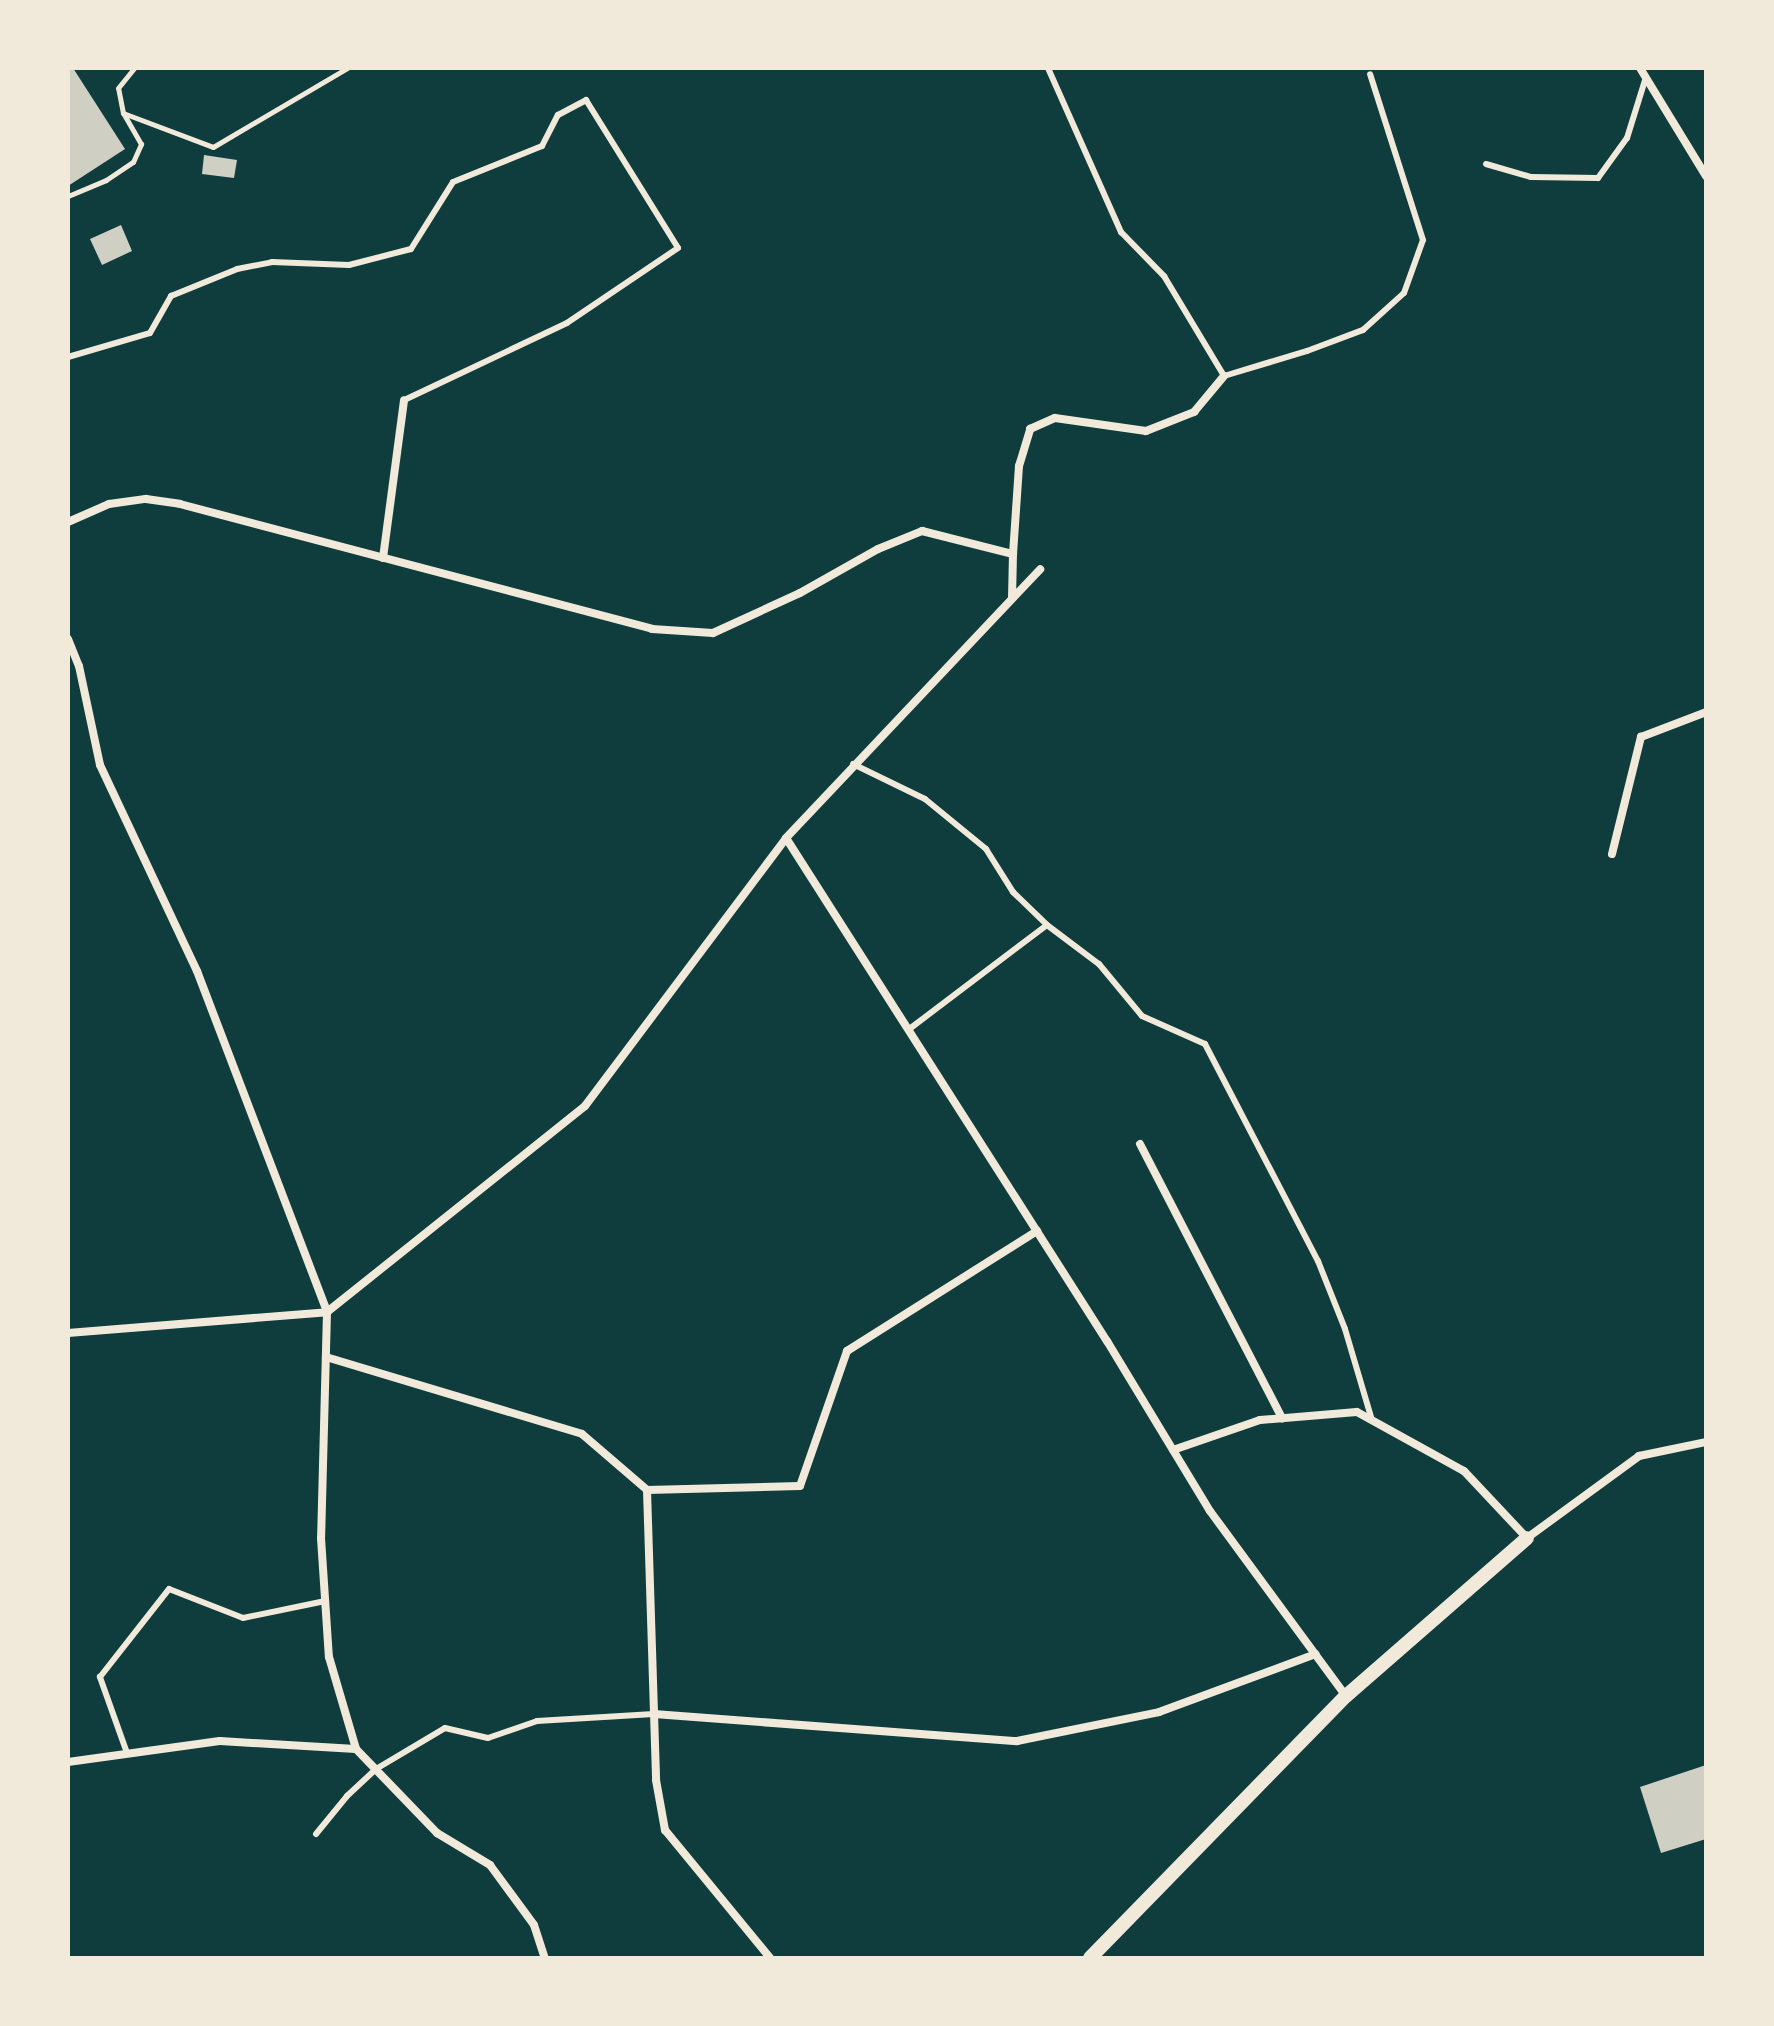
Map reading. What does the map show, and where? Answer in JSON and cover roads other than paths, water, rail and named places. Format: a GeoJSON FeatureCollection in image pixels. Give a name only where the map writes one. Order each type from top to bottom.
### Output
{"type":"FeatureCollection","features":[{"type":"Feature","properties":{"kind":"street"},"geometry":{"type":"LineString","coordinates":[[1640,68],[1706,176]]}},
{"type":"Feature","properties":{"kind":"street"},"geometry":{"type":"LineString","coordinates":[[1012,598],[1019,466],[1030,429],[1055,418],[1146,431],[1194,412],[1224,376]]}},
{"type":"Feature","properties":{"kind":"street"},"geometry":{"type":"LineString","coordinates":[[383,558],[404,400]]}},
{"type":"Feature","properties":{"kind":"street"},"geometry":{"type":"LineString","coordinates":[[68,522],[109,504],[146,499],[180,504],[652,629],[713,633],[800,593],[878,549],[922,531],[1013,554]]}},
{"type":"Feature","properties":{"kind":"street"},"geometry":{"type":"LineString","coordinates":[[68,1333],[327,1312],[585,1106],[786,838],[1040,569]]}},
{"type":"Feature","properties":{"kind":"street"},"geometry":{"type":"LineString","coordinates":[[68,639],[79,666],[100,765],[197,971],[327,1312],[321,1538],[325,1601],[329,1657],[356,1749],[437,1833],[490,1865],[534,1925],[545,1958]]}},
{"type":"Feature","properties":{"kind":"street"},"geometry":{"type":"LineString","coordinates":[[1612,854],[1641,737],[1706,712]]}},
{"type":"Feature","properties":{"kind":"street"},"geometry":{"type":"LineString","coordinates":[[786,838],[1037,1231],[1210,1511],[1346,1696]]}},
{"type":"Feature","properties":{"kind":"street"},"geometry":{"type":"LineString","coordinates":[[1140,1144],[1282,1418]]}},
{"type":"Feature","properties":{"kind":"street"},"geometry":{"type":"LineString","coordinates":[[326,1357],[582,1434],[647,1490],[800,1486],[847,1351],[1037,1231]]}},
{"type":"Feature","properties":{"kind":"street"},"geometry":{"type":"LineString","coordinates":[[1173,1450],[1260,1420],[1357,1412],[1464,1471],[1527,1538]]}},
{"type":"Feature","properties":{"kind":"street"},"geometry":{"type":"LineString","coordinates":[[1090,1958],[1346,1696],[1527,1538],[1639,1456],[1706,1442]]}},
{"type":"Feature","properties":{"kind":"street"},"geometry":{"type":"LineString","coordinates":[[647,1490],[656,1780],[665,1830],[770,1958]]}},
{"type":"Feature","properties":{"kind":"street"},"geometry":{"type":"LineString","coordinates":[[654,1714],[1017,1741],[1159,1712],[1316,1654]]}},
{"type":"Feature","properties":{"kind":"street"},"geometry":{"type":"LineString","coordinates":[[68,1762],[220,1741],[356,1749]]}},
{"type":"Feature","properties":{"kind":"lane"},"geometry":{"type":"LineString","coordinates":[[1048,68],[1121,232],[1164,276],[1224,376],[1363,330],[1404,293],[1423,240],[1370,74]]}},
{"type":"Feature","properties":{"kind":"lane"},"geometry":{"type":"LineString","coordinates":[[1486,164],[1531,177],[1598,178],[1627,138],[1646,77]]}},
{"type":"Feature","properties":{"kind":"lane"},"geometry":{"type":"LineString","coordinates":[[68,357],[150,333],[171,296],[237,269],[272,262],[349,265],[411,249],[453,182],[542,146],[558,115],[586,100],[678,248],[567,323],[404,400]]}},
{"type":"Feature","properties":{"kind":"lane"},"geometry":{"type":"LineString","coordinates":[[853,764],[925,799],[986,849],[1013,892],[1047,925],[1099,964],[1142,1016],[1205,1044],[1318,1261],[1345,1329],[1372,1420]]}},
{"type":"Feature","properties":{"kind":"lane"},"geometry":{"type":"LineString","coordinates":[[908,1030],[1047,925]]}},
{"type":"Feature","properties":{"kind":"lane"},"geometry":{"type":"LineString","coordinates":[[127,1753],[100,1677],[169,1589],[243,1618],[325,1601]]}},
{"type":"Feature","properties":{"kind":"lane"},"geometry":{"type":"LineString","coordinates":[[316,1834],[347,1796],[376,1769],[445,1728],[488,1738],[537,1721],[654,1714]]}}]}
